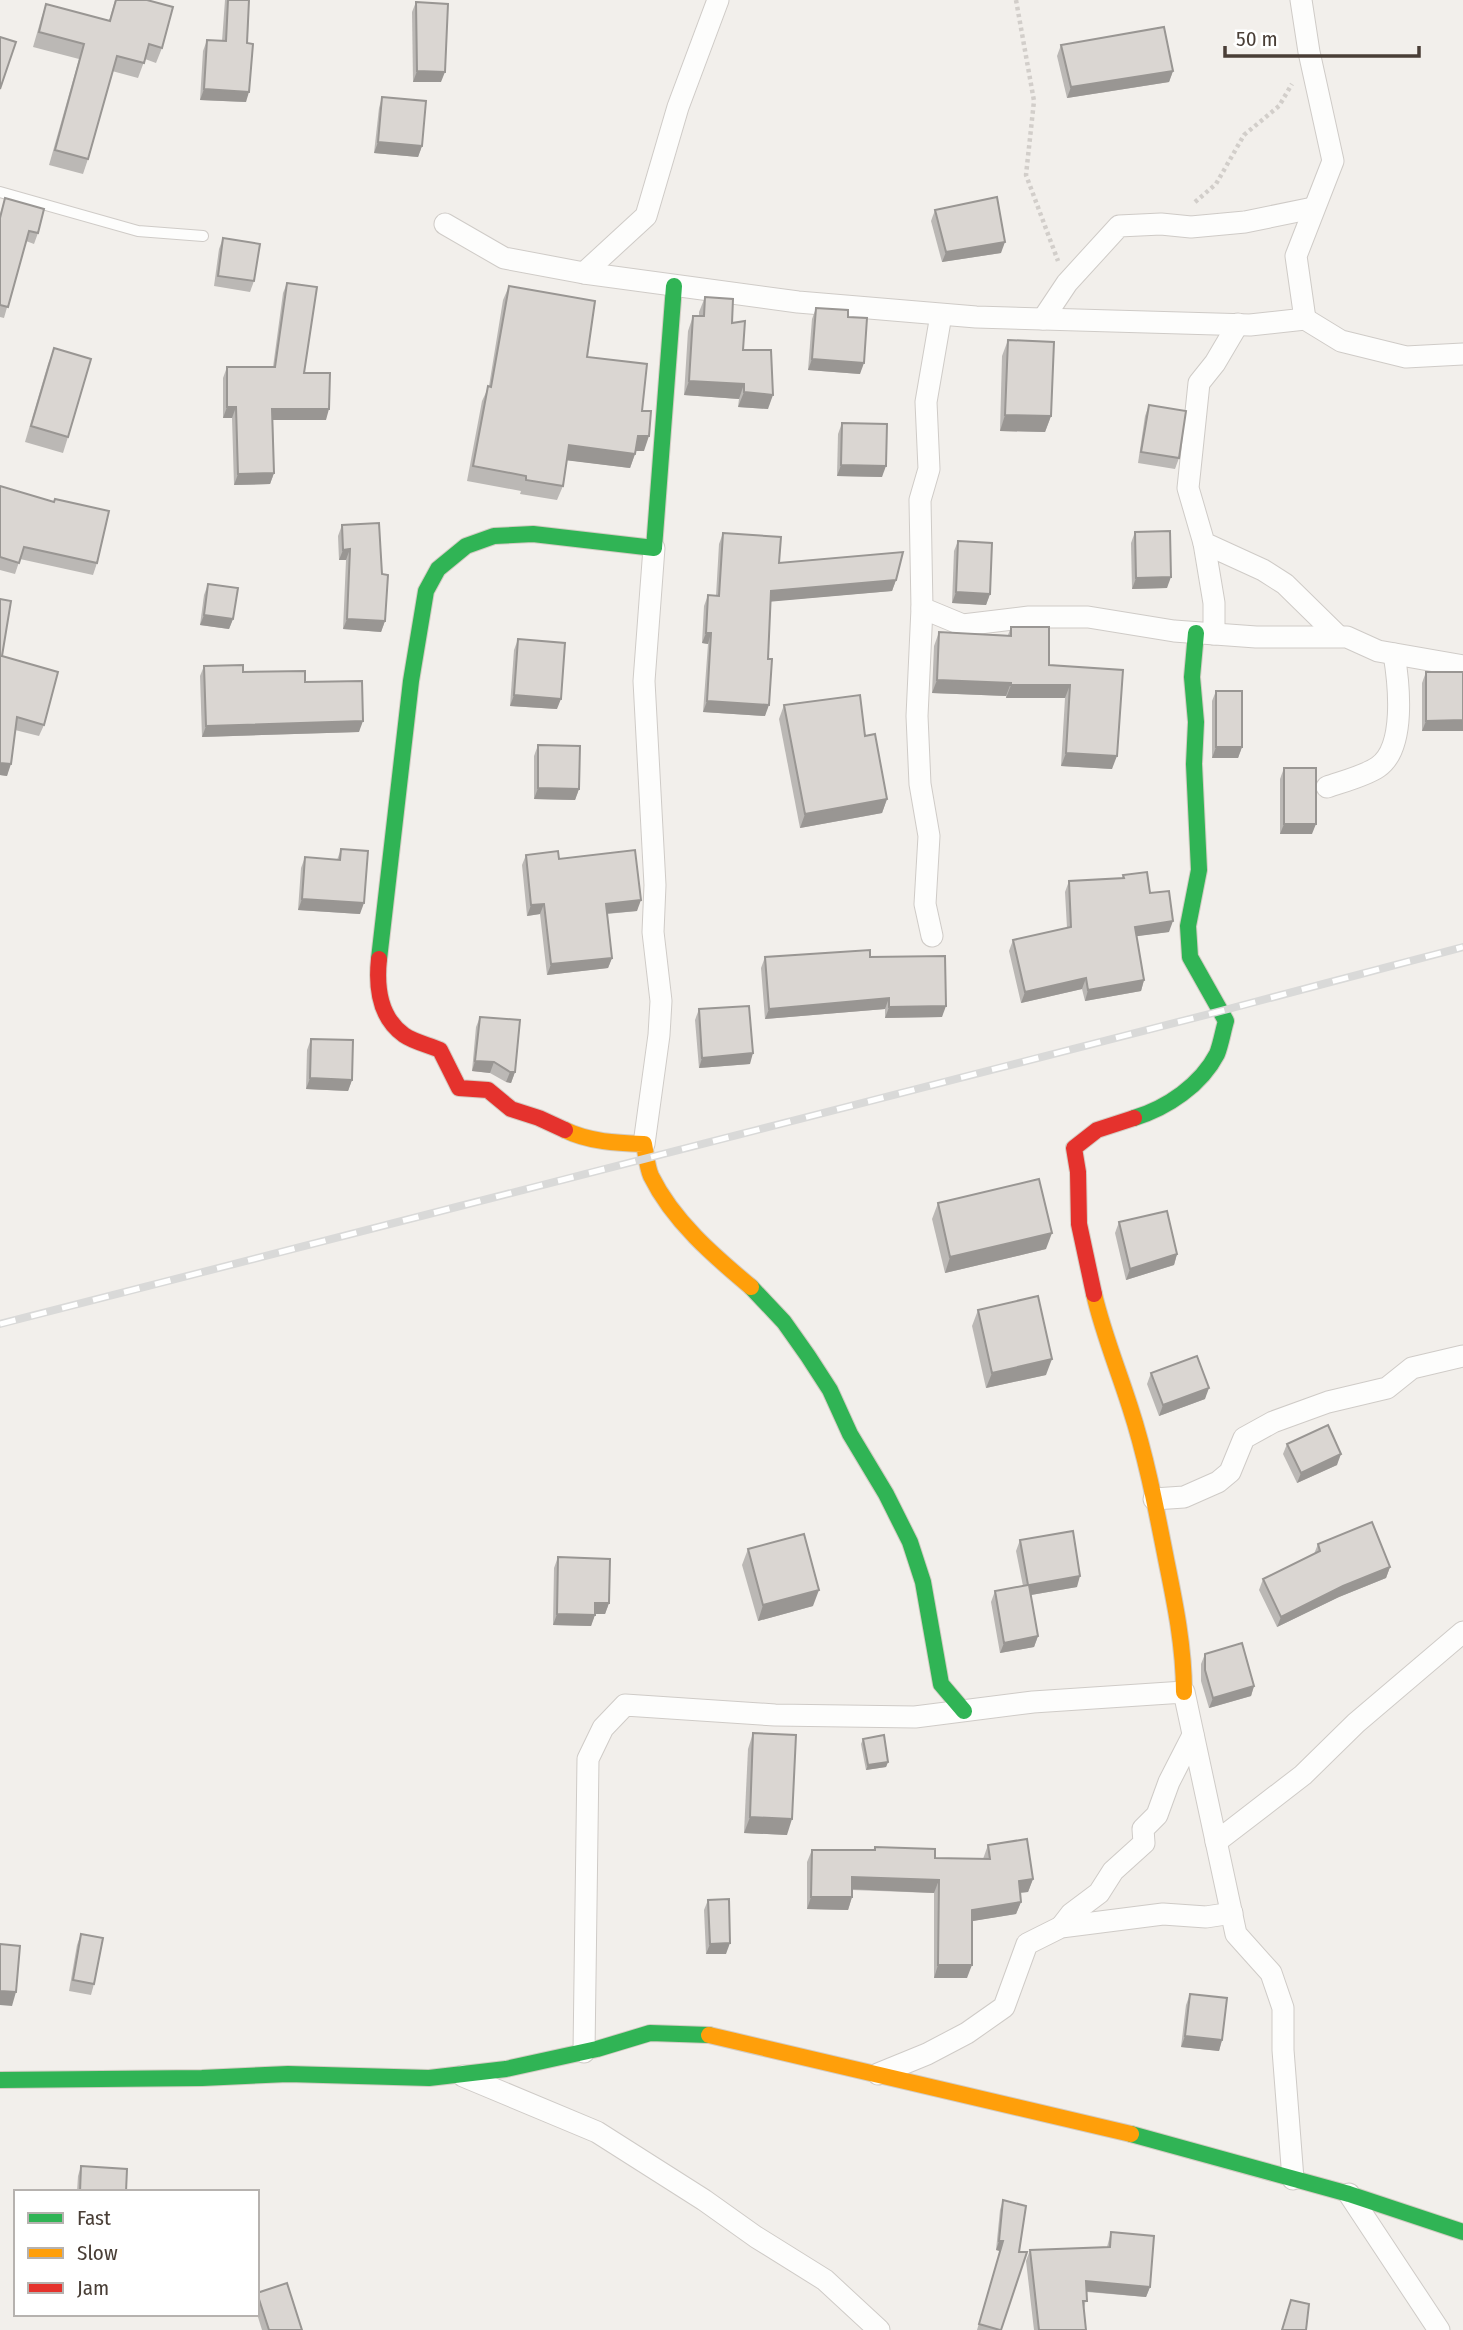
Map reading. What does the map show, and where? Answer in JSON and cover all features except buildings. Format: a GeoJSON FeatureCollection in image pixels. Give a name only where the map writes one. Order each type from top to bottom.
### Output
{"type":"FeatureCollection","features":[{"type":"Feature","properties":{"kind":"street"},"geometry":{"type":"LineString","coordinates":[[584,273],[646,216],[678,107],[718,0]]}},
{"type":"Feature","properties":{"kind":"street"},"geometry":{"type":"LineString","coordinates":[[1301,0],[1333,161],[1296,256],[1305,319]]}},
{"type":"Feature","properties":{"kind":"street"},"geometry":{"type":"LineString","coordinates":[[1043,319],[1067,283],[1119,226],[1161,224],[1191,227],[1245,222],[1313,208]]}},
{"type":"Feature","properties":{"kind":"street"},"geometry":{"type":"LineString","coordinates":[[445,225],[504,258],[584,273],[798,302],[1043,319],[1238,324],[1305,319],[1341,341],[1406,357],[1463,354]]}},
{"type":"Feature","properties":{"kind":"street"},"geometry":{"type":"LineString","coordinates":[[674,286],[644,681],[655,884],[653,932],[662,1001],[644,1144],[650,1175],[679,1219],[720,1262],[756,1292],[783,1322],[830,1390],[850,1434],[886,1494],[910,1542],[923,1582],[941,1684],[964,1711]]}},
{"type":"Feature","properties":{"kind":"street"},"geometry":{"type":"LineString","coordinates":[[932,936],[925,904],[929,836],[920,784],[917,716],[922,608],[920,500],[929,469],[926,402],[941,314]]}},
{"type":"Feature","properties":{"kind":"street"},"geometry":{"type":"LineString","coordinates":[[1238,324],[1215,363],[1199,383],[1188,488],[1204,543],[1213,603],[1192,677],[1196,722],[1194,764],[1199,870],[1188,926],[1190,957],[1226,1021],[1217,1053],[1194,1085],[1150,1113],[1097,1130],[1074,1148],[1078,1172],[1079,1224],[1099,1315],[1131,1410],[1154,1499],[1179,1626],[1184,1692],[1236,1934],[1271,1973],[1283,2008],[1283,2050],[1293,2179]]}},
{"type":"Feature","properties":{"kind":"street"},"geometry":{"type":"LineString","coordinates":[[644,1144],[616,1143],[575,1135],[539,1118],[511,1109],[488,1090],[459,1088],[440,1049],[404,1035],[384,1014],[377,977],[411,681],[426,591],[438,569],[466,546],[494,536],[533,534],[654,548]]}},
{"type":"Feature","properties":{"kind":"street"},"geometry":{"type":"LineString","coordinates":[[1204,543],[1285,583],[1338,636]]}},
{"type":"Feature","properties":{"kind":"street"},"geometry":{"type":"LineString","coordinates":[[922,608],[963,625],[1029,617],[1088,617],[1256,637],[1338,636],[1347,637],[1378,651],[1463,666]]}},
{"type":"Feature","properties":{"kind":"street"},"geometry":{"type":"LineString","coordinates":[[1327,787],[1378,767],[1393,748],[1397,723],[1398,678],[1394,654]]}},
{"type":"Feature","properties":{"kind":"street"},"geometry":{"type":"LineString","coordinates":[[1154,1499],[1184,1497],[1218,1482],[1230,1472],[1244,1438],[1273,1422],[1328,1402],[1387,1388],[1412,1368],[1463,1356]]}},
{"type":"Feature","properties":{"kind":"street"},"geometry":{"type":"LineString","coordinates":[[1216,1842],[1303,1775],[1356,1723],[1463,1632]]}},
{"type":"Feature","properties":{"kind":"street"},"geometry":{"type":"LineString","coordinates":[[584,2052],[588,1759],[603,1728],[625,1705],[775,1715],[915,1717],[1033,1702],[1184,1692]]}},
{"type":"Feature","properties":{"kind":"street"},"geometry":{"type":"LineString","coordinates":[[1061,1927],[1071,1914],[1099,1893],[1113,1871],[1144,1843],[1143,1829],[1157,1815],[1169,1782],[1193,1735]]}},
{"type":"Feature","properties":{"kind":"street"},"geometry":{"type":"LineString","coordinates":[[878,2074],[928,2054],[967,2033],[1004,2007],[1027,1944],[1061,1927],[1163,1914],[1206,1917],[1232,1913]]}},
{"type":"Feature","properties":{"kind":"street"},"geometry":{"type":"LineString","coordinates":[[0,2080],[202,2078],[288,2074],[429,2078],[506,2069],[584,2052],[650,2033],[707,2034],[1117,2130],[1349,2194],[1463,2232]]}},
{"type":"Feature","properties":{"kind":"street"},"geometry":{"type":"LineString","coordinates":[[460,2075],[597,2132],[825,2280],[866,2315],[879,2330]]}},
{"type":"Feature","properties":{"kind":"street"},"geometry":{"type":"LineString","coordinates":[[1349,2194],[1439,2330]]}},
{"type":"Feature","properties":{"kind":"lane"},"geometry":{"type":"LineString","coordinates":[[0,192],[138,231],[204,236]]}},
{"type":"Feature","properties":{"kind":"path"},"geometry":{"type":"LineString","coordinates":[[1016,0],[1034,101],[1026,175],[1067,283]]}},
{"type":"Feature","properties":{"kind":"path"},"geometry":{"type":"LineString","coordinates":[[1161,224],[1191,206],[1216,184],[1244,135],[1279,106],[1310,52]]}},
{"type":"Feature","properties":{"kind":"railway"},"geometry":{"type":"LineString","coordinates":[[0,1324],[1463,947]]}},
{"type":"Feature","properties":{"kind":"traffic: fast"},"geometry":{"type":"LineString","coordinates":[[379,959],[411,681],[426,591],[438,569],[466,546],[494,536],[533,534],[654,548],[674,286]]}},
{"type":"Feature","properties":{"kind":"traffic: fast"},"geometry":{"type":"LineString","coordinates":[[1134,1118],[1171,1102],[1202,1076],[1217,1054],[1226,1021],[1190,957],[1188,926],[1199,870],[1194,764],[1196,722],[1192,677],[1196,633]]}},
{"type":"Feature","properties":{"kind":"traffic: fast"},"geometry":{"type":"LineString","coordinates":[[751,1287],[784,1322],[808,1356],[830,1390],[850,1434],[886,1494],[910,1542],[923,1582],[941,1684],[964,1711]]}},
{"type":"Feature","properties":{"kind":"traffic: fast"},"geometry":{"type":"LineString","coordinates":[[0,2080],[202,2078],[288,2074],[429,2078],[506,2069],[597,2049],[650,2033],[709,2035]]}},
{"type":"Feature","properties":{"kind":"traffic: fast"},"geometry":{"type":"LineString","coordinates":[[1131,2134],[1349,2194],[1463,2232]]}},
{"type":"Feature","properties":{"kind":"traffic: slow"},"geometry":{"type":"LineString","coordinates":[[565,1130],[594,1139],[644,1144],[651,1176],[671,1208],[709,1250],[751,1287]]}},
{"type":"Feature","properties":{"kind":"traffic: slow"},"geometry":{"type":"LineString","coordinates":[[1094,1294],[1136,1426],[1150,1482],[1173,1592],[1184,1692]]}},
{"type":"Feature","properties":{"kind":"traffic: slow"},"geometry":{"type":"LineString","coordinates":[[709,2035],[1131,2134]]}},
{"type":"Feature","properties":{"kind":"traffic: jam"},"geometry":{"type":"LineString","coordinates":[[379,959],[379,991],[389,1019],[404,1035],[440,1050],[459,1088],[488,1090],[511,1109],[565,1130]]}},
{"type":"Feature","properties":{"kind":"traffic: jam"},"geometry":{"type":"LineString","coordinates":[[1094,1294],[1079,1224],[1078,1172],[1074,1148],[1097,1130],[1134,1118]]}}]}
